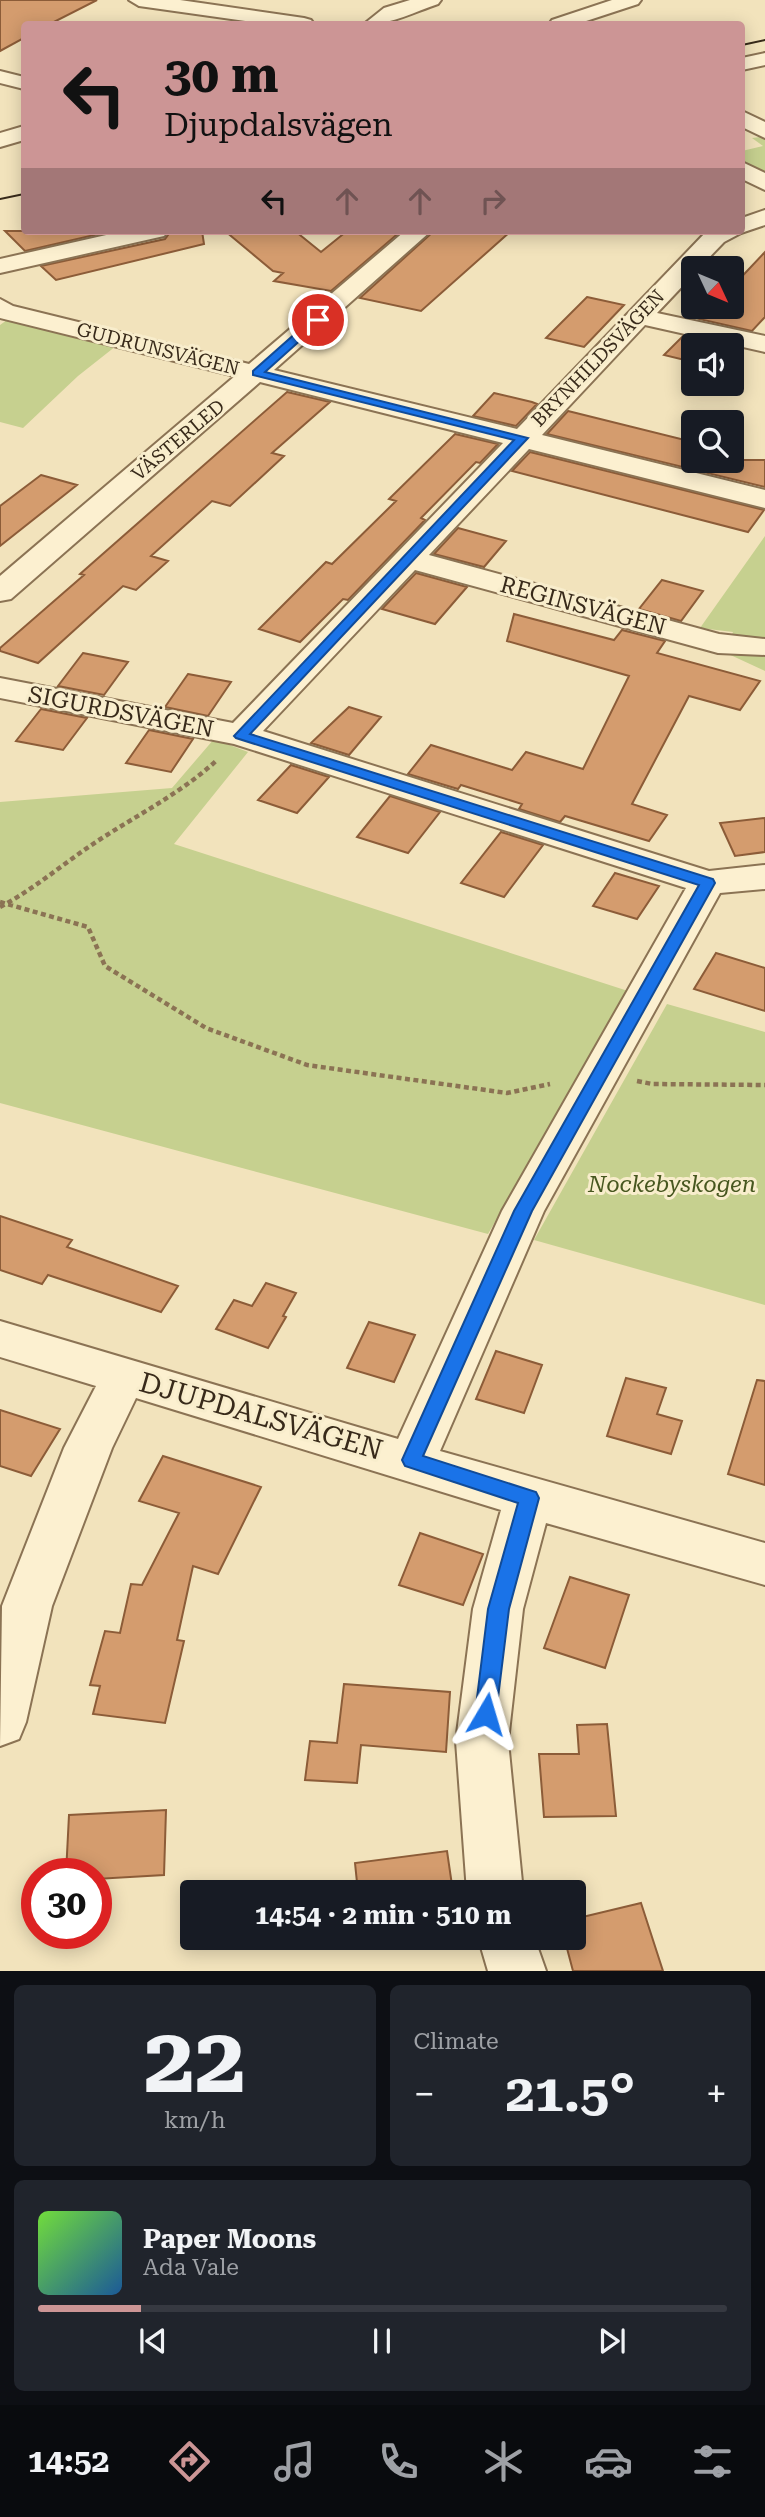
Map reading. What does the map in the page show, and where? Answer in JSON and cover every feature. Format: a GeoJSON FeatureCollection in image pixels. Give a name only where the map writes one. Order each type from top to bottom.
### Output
{"type":"FeatureCollection","features":[{"type":"Feature","properties":{"kind":"street"},"geometry":{"type":"LineString","coordinates":[[139,0],[283,21]]}},
{"type":"Feature","properties":{"kind":"street"},"geometry":{"type":"LineString","coordinates":[[378,21],[391,12],[431,0]]}},
{"type":"Feature","properties":{"kind":"street"},"geometry":{"type":"LineString","coordinates":[[574,21],[631,0]]}},
{"type":"Feature","properties":{"kind":"street"},"geometry":{"type":"LineString","coordinates":[[745,63],[765,59]]}},
{"type":"Feature","properties":{"kind":"street"},"geometry":{"type":"LineString","coordinates":[[0,77],[21,82]]}},
{"type":"Feature","properties":{"kind":"street"},"geometry":{"type":"LineString","coordinates":[[745,120],[765,131]]}},
{"type":"Feature","properties":{"kind":"street"},"geometry":{"type":"LineString","coordinates":[[745,136],[765,131]]}},
{"type":"Feature","properties":{"kind":"street"},"geometry":{"type":"LineString","coordinates":[[0,139],[21,134]]}},
{"type":"Feature","properties":{"kind":"street"},"geometry":{"type":"LineString","coordinates":[[745,225],[765,217]]}},
{"type":"Feature","properties":{"kind":"street"},"geometry":{"type":"LineString","coordinates":[[0,266],[138,235]]}},
{"type":"Feature","properties":{"kind":"street","name":"VÄSTERLED"},"geometry":{"type":"LineString","coordinates":[[0,592],[414,235]]}},
{"type":"Feature","properties":{"kind":"street","name":"BRYNHILDSVÄGEN"},"geometry":{"type":"LineString","coordinates":[[241,736],[638,316],[720,235]]}},
{"type":"Feature","properties":{"kind":"street","name":"GUDRUNSVÄGEN"},"geometry":{"type":"LineString","coordinates":[[1,310],[765,499]]}},
{"type":"Feature","properties":{"kind":"street"},"geometry":{"type":"LineString","coordinates":[[638,316],[765,344]]}},
{"type":"Feature","properties":{"kind":"street","name":"REGINSVÄGEN"},"geometry":{"type":"LineString","coordinates":[[407,559],[718,643],[760,647]]}},
{"type":"Feature","properties":{"kind":"street","name":"SIGURDSVÄGEN"},"geometry":{"type":"LineString","coordinates":[[0,688],[241,736],[707,883],[765,877]]}},
{"type":"Feature","properties":{"kind":"street"},"geometry":{"type":"LineString","coordinates":[[412,1460],[523,1211],[707,883]]}},
{"type":"Feature","properties":{"kind":"street","name":"DJUPDALSVÄGEN"},"geometry":{"type":"LineString","coordinates":[[0,1339],[412,1460],[529,1498],[765,1564]]}},
{"type":"Feature","properties":{"kind":"street"},"geometry":{"type":"LineString","coordinates":[[0,1722],[27,1606],[88,1448],[124,1376]]}},
{"type":"Feature","properties":{"kind":"street"},"geometry":{"type":"LineString","coordinates":[[494,1880],[482,1741],[498,1609],[529,1498]]}},
{"type":"Feature","properties":{"kind":"street"},"geometry":{"type":"LineString","coordinates":[[510,1950],[517,1971]]}},
{"type":"Feature","properties":{"kind":"path"},"geometry":{"type":"LineString","coordinates":[[0,904],[16,899],[99,840],[197,780],[241,736]]}},
{"type":"Feature","properties":{"kind":"path"},"geometry":{"type":"LineString","coordinates":[[0,904],[88,927],[105,966],[206,1028],[307,1065],[507,1093],[602,1072],[652,1084],[765,1085]]}},
{"type":"Feature","properties":{"kind":"green space"},"geometry":{"type":"Polygon","coordinates":[[[752,138],[765,139],[765,174],[745,163],[745,150],[763,146],[752,138]]]}},
{"type":"Feature","properties":{"kind":"green space"},"geometry":{"type":"Polygon","coordinates":[[[7,320],[116,346],[78,376],[23,428],[0,422],[0,325],[7,320]]]}},
{"type":"Feature","properties":{"kind":"green space"},"geometry":{"type":"Polygon","coordinates":[[[765,536],[765,671],[724,652],[733,632],[700,628],[765,536]]]}},
{"type":"Feature","properties":{"kind":"green space"},"geometry":{"type":"Polygon","coordinates":[[[214,739],[248,752],[174,844],[628,991],[488,1234],[0,1103],[0,802],[172,788],[214,739]]]}},
{"type":"Feature","properties":{"kind":"green space","name":"Nockebyskogen"},"geometry":{"type":"Polygon","coordinates":[[[667,1004],[765,1032],[765,1305],[534,1240],[667,1004]]]}},
{"type":"Feature","properties":{"kind":"building"},"geometry":{"type":"Polygon","coordinates":[[[0,0],[97,0],[56,21],[21,21],[21,40],[0,51],[0,0]]]}},
{"type":"Feature","properties":{"kind":"building"},"geometry":{"type":"Polygon","coordinates":[[[5,231],[21,231],[21,235],[95,235],[25,251],[5,231]]]}},
{"type":"Feature","properties":{"kind":"building"},"geometry":{"type":"Polygon","coordinates":[[[168,235],[203,235],[204,244],[56,280],[41,266],[165,239],[168,235]]]}},
{"type":"Feature","properties":{"kind":"building"},"geometry":{"type":"Polygon","coordinates":[[[230,235],[300,235],[321,252],[342,235],[396,235],[331,291],[274,281],[283,273],[273,271],[230,235]]]}},
{"type":"Feature","properties":{"kind":"building"},"geometry":{"type":"Polygon","coordinates":[[[430,235],[506,235],[421,311],[360,298],[430,235]]]}},
{"type":"Feature","properties":{"kind":"building"},"geometry":{"type":"Polygon","coordinates":[[[765,252],[765,317],[752,331],[699,319],[744,319],[744,274],[765,252]]]}},
{"type":"Feature","properties":{"kind":"building"},"geometry":{"type":"Polygon","coordinates":[[[587,297],[624,305],[584,347],[546,338],[587,297]]]}},
{"type":"Feature","properties":{"kind":"building"},"geometry":{"type":"Polygon","coordinates":[[[681,338],[681,359],[664,355],[681,338]]]}},
{"type":"Feature","properties":{"kind":"building"},"geometry":{"type":"Polygon","coordinates":[[[287,392],[330,402],[272,453],[284,456],[230,506],[212,501],[151,556],[168,561],[136,590],[123,586],[38,663],[0,651],[0,648],[84,575],[80,574],[287,392]]]}},
{"type":"Feature","properties":{"kind":"building"},"geometry":{"type":"Polygon","coordinates":[[[494,393],[537,404],[516,426],[473,416],[494,393]]]}},
{"type":"Feature","properties":{"kind":"building"},"geometry":{"type":"Polygon","coordinates":[[[568,411],[681,439],[681,467],[547,434],[568,411]]]}},
{"type":"Feature","properties":{"kind":"building"},"geometry":{"type":"Polygon","coordinates":[[[455,434],[498,444],[480,463],[476,462],[421,518],[425,520],[348,600],[343,599],[300,642],[259,629],[326,562],[332,564],[396,501],[389,499],[455,434]]]}},
{"type":"Feature","properties":{"kind":"building"},"geometry":{"type":"Polygon","coordinates":[[[530,452],[764,510],[748,532],[512,471],[530,452]]]}},
{"type":"Feature","properties":{"kind":"building"},"geometry":{"type":"Polygon","coordinates":[[[744,460],[765,460],[765,487],[707,473],[744,473],[744,460]]]}},
{"type":"Feature","properties":{"kind":"building"},"geometry":{"type":"Polygon","coordinates":[[[41,475],[77,485],[0,546],[0,506],[41,475]]]}},
{"type":"Feature","properties":{"kind":"building"},"geometry":{"type":"Polygon","coordinates":[[[458,528],[506,541],[484,567],[434,554],[458,528]]]}},
{"type":"Feature","properties":{"kind":"building"},"geometry":{"type":"Polygon","coordinates":[[[416,573],[467,587],[435,624],[382,609],[416,573]]]}},
{"type":"Feature","properties":{"kind":"building"},"geometry":{"type":"Polygon","coordinates":[[[662,580],[703,591],[681,621],[639,609],[662,580]]]}},
{"type":"Feature","properties":{"kind":"building"},"geometry":{"type":"Polygon","coordinates":[[[514,614],[614,640],[622,630],[665,641],[657,653],[760,681],[740,710],[689,696],[632,804],[667,815],[649,841],[565,816],[560,822],[519,809],[522,804],[461,785],[458,789],[408,774],[431,745],[512,770],[526,752],[583,769],[629,676],[507,641],[514,614]]]}},
{"type":"Feature","properties":{"kind":"building"},"geometry":{"type":"Polygon","coordinates":[[[83,653],[128,662],[104,695],[58,686],[83,653]]]}},
{"type":"Feature","properties":{"kind":"building"},"geometry":{"type":"Polygon","coordinates":[[[188,674],[231,682],[208,716],[165,707],[188,674]]]}},
{"type":"Feature","properties":{"kind":"building"},"geometry":{"type":"Polygon","coordinates":[[[349,707],[381,717],[349,755],[311,743],[349,707]]]}},
{"type":"Feature","properties":{"kind":"building"},"geometry":{"type":"Polygon","coordinates":[[[41,709],[87,718],[63,750],[16,741],[41,709]]]}},
{"type":"Feature","properties":{"kind":"building"},"geometry":{"type":"Polygon","coordinates":[[[149,730],[193,739],[171,772],[126,763],[149,730]]]}},
{"type":"Feature","properties":{"kind":"building"},"geometry":{"type":"Polygon","coordinates":[[[291,765],[329,777],[297,813],[258,800],[291,765]]]}},
{"type":"Feature","properties":{"kind":"building"},"geometry":{"type":"Polygon","coordinates":[[[390,796],[440,812],[408,853],[357,837],[390,796]]]}},
{"type":"Feature","properties":{"kind":"building"},"geometry":{"type":"Polygon","coordinates":[[[765,818],[765,852],[735,856],[720,823],[765,818]]]}},
{"type":"Feature","properties":{"kind":"building"},"geometry":{"type":"Polygon","coordinates":[[[501,832],[543,845],[504,897],[461,883],[501,832]]]}},
{"type":"Feature","properties":{"kind":"building"},"geometry":{"type":"Polygon","coordinates":[[[615,873],[659,886],[637,919],[593,906],[615,873]]]}},
{"type":"Feature","properties":{"kind":"building"},"geometry":{"type":"Polygon","coordinates":[[[716,953],[765,968],[765,1011],[694,989],[716,953]]]}},
{"type":"Feature","properties":{"kind":"building"},"geometry":{"type":"Polygon","coordinates":[[[0,1216],[72,1240],[67,1247],[178,1286],[161,1312],[48,1275],[42,1284],[0,1270],[0,1216]]]}},
{"type":"Feature","properties":{"kind":"building"},"geometry":{"type":"Polygon","coordinates":[[[266,1283],[296,1293],[268,1348],[216,1329],[234,1300],[252,1306],[266,1283]]]}},
{"type":"Feature","properties":{"kind":"building"},"geometry":{"type":"Polygon","coordinates":[[[369,1322],[415,1335],[394,1382],[347,1368],[369,1322]]]}},
{"type":"Feature","properties":{"kind":"building"},"geometry":{"type":"Polygon","coordinates":[[[496,1351],[542,1365],[524,1413],[476,1399],[496,1351]]]}},
{"type":"Feature","properties":{"kind":"building"},"geometry":{"type":"Polygon","coordinates":[[[626,1378],[666,1388],[657,1414],[682,1421],[671,1454],[607,1436],[626,1378]]]}},
{"type":"Feature","properties":{"kind":"building"},"geometry":{"type":"Polygon","coordinates":[[[757,1380],[765,1381],[765,1485],[728,1474],[757,1380]]]}},
{"type":"Feature","properties":{"kind":"building"},"geometry":{"type":"Polygon","coordinates":[[[0,1410],[60,1429],[31,1476],[0,1466],[0,1410]]]}},
{"type":"Feature","properties":{"kind":"building"},"geometry":{"type":"Polygon","coordinates":[[[163,1456],[261,1487],[218,1574],[193,1566],[177,1640],[184,1641],[165,1723],[93,1714],[100,1686],[90,1685],[105,1631],[120,1633],[131,1584],[142,1585],[179,1513],[139,1501],[163,1456]]]}},
{"type":"Feature","properties":{"kind":"building"},"geometry":{"type":"Polygon","coordinates":[[[420,1533],[483,1554],[463,1605],[399,1585],[420,1533]]]}},
{"type":"Feature","properties":{"kind":"building"},"geometry":{"type":"Polygon","coordinates":[[[570,1577],[629,1595],[605,1668],[544,1648],[570,1577]]]}},
{"type":"Feature","properties":{"kind":"building"},"geometry":{"type":"Polygon","coordinates":[[[344,1684],[450,1692],[446,1752],[361,1745],[357,1783],[305,1780],[310,1741],[337,1743],[344,1684]]]}},
{"type":"Feature","properties":{"kind":"building"},"geometry":{"type":"Polygon","coordinates":[[[607,1724],[616,1816],[544,1817],[539,1754],[579,1754],[577,1725],[607,1724]]]}},
{"type":"Feature","properties":{"kind":"building"},"geometry":{"type":"Polygon","coordinates":[[[166,1810],[164,1875],[112,1878],[112,1858],[67,1858],[69,1815],[166,1810]]]}},
{"type":"Feature","properties":{"kind":"building"},"geometry":{"type":"Polygon","coordinates":[[[447,1851],[451,1880],[357,1880],[355,1863],[447,1851]]]}},
{"type":"Feature","properties":{"kind":"building"},"geometry":{"type":"Polygon","coordinates":[[[641,1903],[663,1971],[573,1971],[567,1950],[586,1950],[586,1916],[641,1903]]]}},
{"type":"Feature","properties":{"kind":"tram line"},"geometry":{"type":"LineString","coordinates":[[745,44],[765,40]]}},
{"type":"Feature","properties":{"kind":"tram line"},"geometry":{"type":"LineString","coordinates":[[0,199],[21,195]]}},
{"type":"Feature","properties":{"kind":"route"},"geometry":{"type":"LineString","coordinates":[[318,320],[257,373],[522,438],[241,736],[707,883],[523,1211],[412,1460],[529,1498],[498,1609],[486,1714]]}}]}
